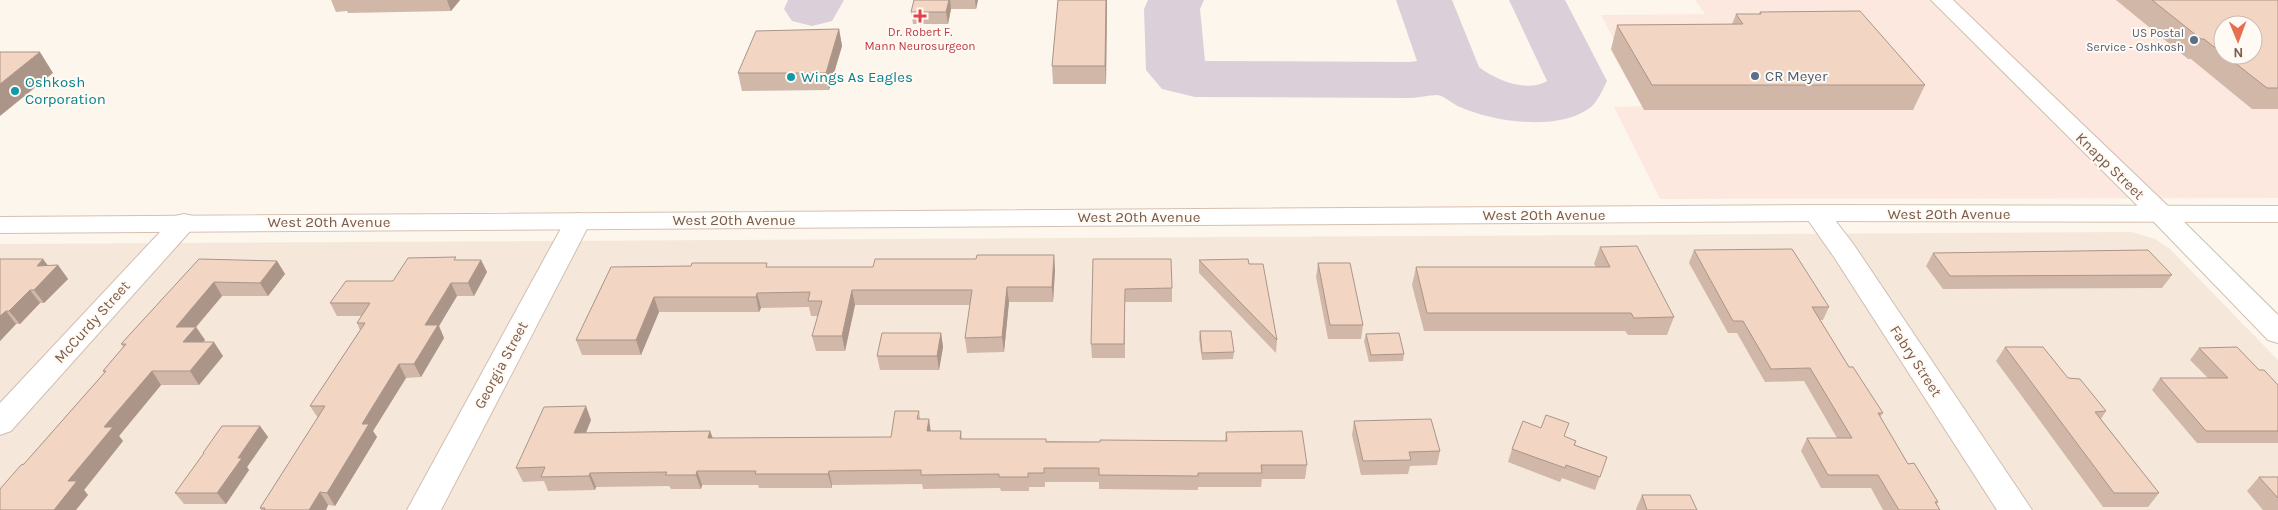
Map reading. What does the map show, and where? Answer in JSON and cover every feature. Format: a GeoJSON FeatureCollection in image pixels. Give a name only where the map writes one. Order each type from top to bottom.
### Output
{"type":"FeatureCollection","features":[{"type":"Feature","properties":{"kind":"main road","name":"Knapp Street"},"geometry":{"type":"LineString","coordinates":[[1941,0],[2161,214],[2278,333]]}},
{"type":"Feature","properties":{"kind":"main road","name":"West 20th Avenue"},"geometry":{"type":"LineString","coordinates":[[0,224],[1816,213],[2278,214]]}},
{"type":"Feature","properties":{"kind":"main road","name":"Fabry Street"},"geometry":{"type":"LineString","coordinates":[[1816,213],[1844,251],[2015,510]]}},
{"type":"Feature","properties":{"kind":"main road","name":"Georgia Street"},"geometry":{"type":"LineString","coordinates":[[424,510],[578,221]]}},
{"type":"Feature","properties":{"kind":"main road","name":"McCurdy Street"},"geometry":{"type":"LineString","coordinates":[[0,423],[184,222]]}},
{"type":"Feature","properties":{"kind":"shaded area"},"geometry":{"type":"Polygon","coordinates":[[[1695,0],[2278,0],[2278,198],[1660,199],[1614,107],[1642,106],[1610,49],[1618,48],[1601,15],[1705,14],[1695,0]]]}},
{"type":"Feature","properties":{"kind":"shaded area"},"geometry":{"type":"Polygon","coordinates":[[[2132,232],[2155,239],[2170,249],[2278,360],[2278,510],[0,510],[0,244],[2132,232]]]}},
{"type":"Feature","properties":{"kind":"building"},"geometry":{"type":"Polygon","coordinates":[[[914,0],[949,0],[946,12],[911,12],[914,0]]]}},
{"type":"Feature","properties":{"kind":"building"},"geometry":{"type":"Polygon","coordinates":[[[1058,0],[1106,0],[1105,66],[1052,66],[1058,0]]]}},
{"type":"Feature","properties":{"kind":"building"},"geometry":{"type":"Polygon","coordinates":[[[2152,0],[2278,0],[2278,88],[2267,88],[2238,65],[2263,65],[2263,15],[2213,15],[2213,46],[2204,39],[2201,39],[2152,0]]]}},
{"type":"Feature","properties":{"kind":"building"},"geometry":{"type":"Polygon","coordinates":[[[1860,11],[1925,85],[1652,85],[1617,25],[1743,24],[1736,14],[1860,11]]]}},
{"type":"Feature","properties":{"kind":"building"},"geometry":{"type":"Polygon","coordinates":[[[839,29],[826,73],[738,73],[756,31],[839,29]]]}},
{"type":"Feature","properties":{"kind":"building"},"geometry":{"type":"Polygon","coordinates":[[[0,52],[40,52],[0,84],[0,52]]]}},
{"type":"Feature","properties":{"kind":"building"},"geometry":{"type":"Polygon","coordinates":[[[1637,246],[1674,317],[1634,318],[1631,313],[1427,313],[1416,267],[1610,267],[1600,247],[1637,246]]]}},
{"type":"Feature","properties":{"kind":"building"},"geometry":{"type":"Polygon","coordinates":[[[1792,249],[1829,307],[1812,307],[1849,367],[1853,367],[1883,413],[1878,413],[1908,464],[1914,463],[1938,502],[1935,502],[1940,510],[1899,510],[1878,475],[1828,475],[1807,438],[1852,438],[1810,368],[1771,369],[1743,321],[1733,321],[1694,250],[1792,249]]]}},
{"type":"Feature","properties":{"kind":"building"},"geometry":{"type":"Polygon","coordinates":[[[2148,250],[2172,275],[1950,276],[1933,253],[2148,250]]]}},
{"type":"Feature","properties":{"kind":"building"},"geometry":{"type":"Polygon","coordinates":[[[977,255],[1054,255],[1052,287],[1007,287],[1002,337],[965,338],[972,290],[852,290],[842,336],[812,336],[822,301],[808,301],[810,292],[757,293],[756,297],[654,297],[636,340],[576,340],[611,267],[691,266],[692,263],[767,263],[766,267],[873,267],[875,259],[976,259],[977,255]]]}},
{"type":"Feature","properties":{"kind":"building"},"geometry":{"type":"Polygon","coordinates":[[[456,257],[454,260],[481,260],[468,283],[451,283],[425,325],[438,325],[414,364],[399,364],[362,424],[369,424],[327,493],[320,492],[309,510],[264,510],[265,508],[260,508],[325,406],[310,406],[365,323],[357,323],[370,303],[330,303],[346,281],[393,281],[408,258],[456,257]]]}},
{"type":"Feature","properties":{"kind":"building"},"geometry":{"type":"Polygon","coordinates":[[[0,259],[43,259],[37,266],[58,265],[34,290],[30,290],[9,311],[0,316],[0,259]]]}},
{"type":"Feature","properties":{"kind":"building"},"geometry":{"type":"Polygon","coordinates":[[[199,259],[277,261],[260,283],[214,282],[176,327],[196,327],[183,342],[214,342],[190,371],[152,371],[104,427],[113,427],[68,481],[77,481],[54,510],[0,510],[0,489],[106,371],[103,371],[126,344],[121,344],[199,259]]]}},
{"type":"Feature","properties":{"kind":"building"},"geometry":{"type":"Polygon","coordinates":[[[1093,259],[1171,259],[1172,288],[1125,289],[1124,344],[1091,344],[1093,259]]]}},
{"type":"Feature","properties":{"kind":"building"},"geometry":{"type":"Polygon","coordinates":[[[1248,259],[1249,264],[1263,264],[1277,340],[1199,260],[1248,259]]]}},
{"type":"Feature","properties":{"kind":"building"},"geometry":{"type":"Polygon","coordinates":[[[1318,263],[1350,263],[1363,325],[1330,325],[1318,263]]]}},
{"type":"Feature","properties":{"kind":"building"},"geometry":{"type":"Polygon","coordinates":[[[1200,331],[1231,331],[1234,352],[1202,353],[1200,331]]]}},
{"type":"Feature","properties":{"kind":"building"},"geometry":{"type":"Polygon","coordinates":[[[882,333],[941,333],[937,356],[877,356],[882,333]]]}},
{"type":"Feature","properties":{"kind":"building"},"geometry":{"type":"Polygon","coordinates":[[[1399,333],[1404,354],[1371,355],[1366,334],[1399,333]]]}},
{"type":"Feature","properties":{"kind":"building"},"geometry":{"type":"Polygon","coordinates":[[[2005,347],[2043,347],[2068,378],[2080,379],[2106,411],[2095,412],[2159,493],[2114,493],[2005,347]]]}},
{"type":"Feature","properties":{"kind":"building"},"geometry":{"type":"Polygon","coordinates":[[[2237,347],[2259,370],[2264,370],[2278,385],[2278,431],[2206,431],[2160,378],[2228,378],[2199,348],[2237,347]]]}},
{"type":"Feature","properties":{"kind":"building"},"geometry":{"type":"Polygon","coordinates":[[[586,406],[574,433],[710,431],[708,438],[891,437],[895,411],[919,411],[917,419],[929,419],[927,431],[961,431],[960,439],[1046,439],[1046,442],[1100,442],[1100,440],[1227,441],[1226,432],[1302,431],[1307,465],[1261,465],[1262,473],[1198,473],[1198,476],[1099,475],[1099,468],[1044,468],[1044,473],[1028,473],[1028,477],[999,477],[999,474],[921,475],[921,470],[829,471],[828,474],[755,474],[756,471],[697,471],[696,475],[665,475],[667,472],[590,473],[589,476],[541,477],[545,467],[516,468],[544,407],[586,406]]]}},
{"type":"Feature","properties":{"kind":"building"},"geometry":{"type":"Polygon","coordinates":[[[1546,415],[1569,423],[1564,436],[1576,441],[1574,445],[1607,457],[1600,477],[1566,465],[1565,468],[1512,449],[1523,421],[1541,428],[1546,415]]]}},
{"type":"Feature","properties":{"kind":"building"},"geometry":{"type":"Polygon","coordinates":[[[1431,419],[1440,451],[1409,452],[1411,460],[1363,461],[1354,421],[1431,419]]]}},
{"type":"Feature","properties":{"kind":"building"},"geometry":{"type":"Polygon","coordinates":[[[222,426],[260,426],[238,458],[242,458],[217,493],[175,493],[204,453],[222,426]]]}},
{"type":"Feature","properties":{"kind":"building"},"geometry":{"type":"Polygon","coordinates":[[[2259,477],[2278,477],[2278,498],[2259,477]]]}},
{"type":"Feature","properties":{"kind":"building"},"geometry":{"type":"Polygon","coordinates":[[[1642,495],[1690,495],[1697,510],[1647,510],[1642,495]]]}},
{"type":"Feature","properties":{"kind":"taxiway"},"geometry":{"type":"LineString","coordinates":[[812,9],[816,0]]}},
{"type":"Feature","properties":{"kind":"taxiway"},"geometry":{"type":"LineString","coordinates":[[1176,0],[1172,9],[1176,70],[1183,76],[1195,79],[1410,80],[1428,79],[1452,71]]}},
{"type":"Feature","properties":{"kind":"taxiway"},"geometry":{"type":"LineString","coordinates":[[1424,0],[1452,71]]}},
{"type":"Feature","properties":{"kind":"taxiway"},"geometry":{"type":"LineString","coordinates":[[1452,71],[1456,78],[1467,87],[1482,95],[1521,104],[1540,104],[1558,100],[1570,93],[1577,81],[1537,0]]}},
{"type":"Feature","properties":{"kind":"place","name":"Dr. Robert F. Mann Neurosurgeon"},"geometry":{"type":"Point","coordinates":[920,16]}},
{"type":"Feature","properties":{"kind":"place","name":"US Postal Service - Oshkosh"},"geometry":{"type":"Point","coordinates":[2194,40]}},
{"type":"Feature","properties":{"kind":"place","name":"CR Meyer"},"geometry":{"type":"Point","coordinates":[1755,76]}},
{"type":"Feature","properties":{"kind":"place","name":"Wings As Eagles"},"geometry":{"type":"Point","coordinates":[791,77]}},
{"type":"Feature","properties":{"kind":"place","name":"Oshkosh Corporation"},"geometry":{"type":"Point","coordinates":[15,91]}}]}
